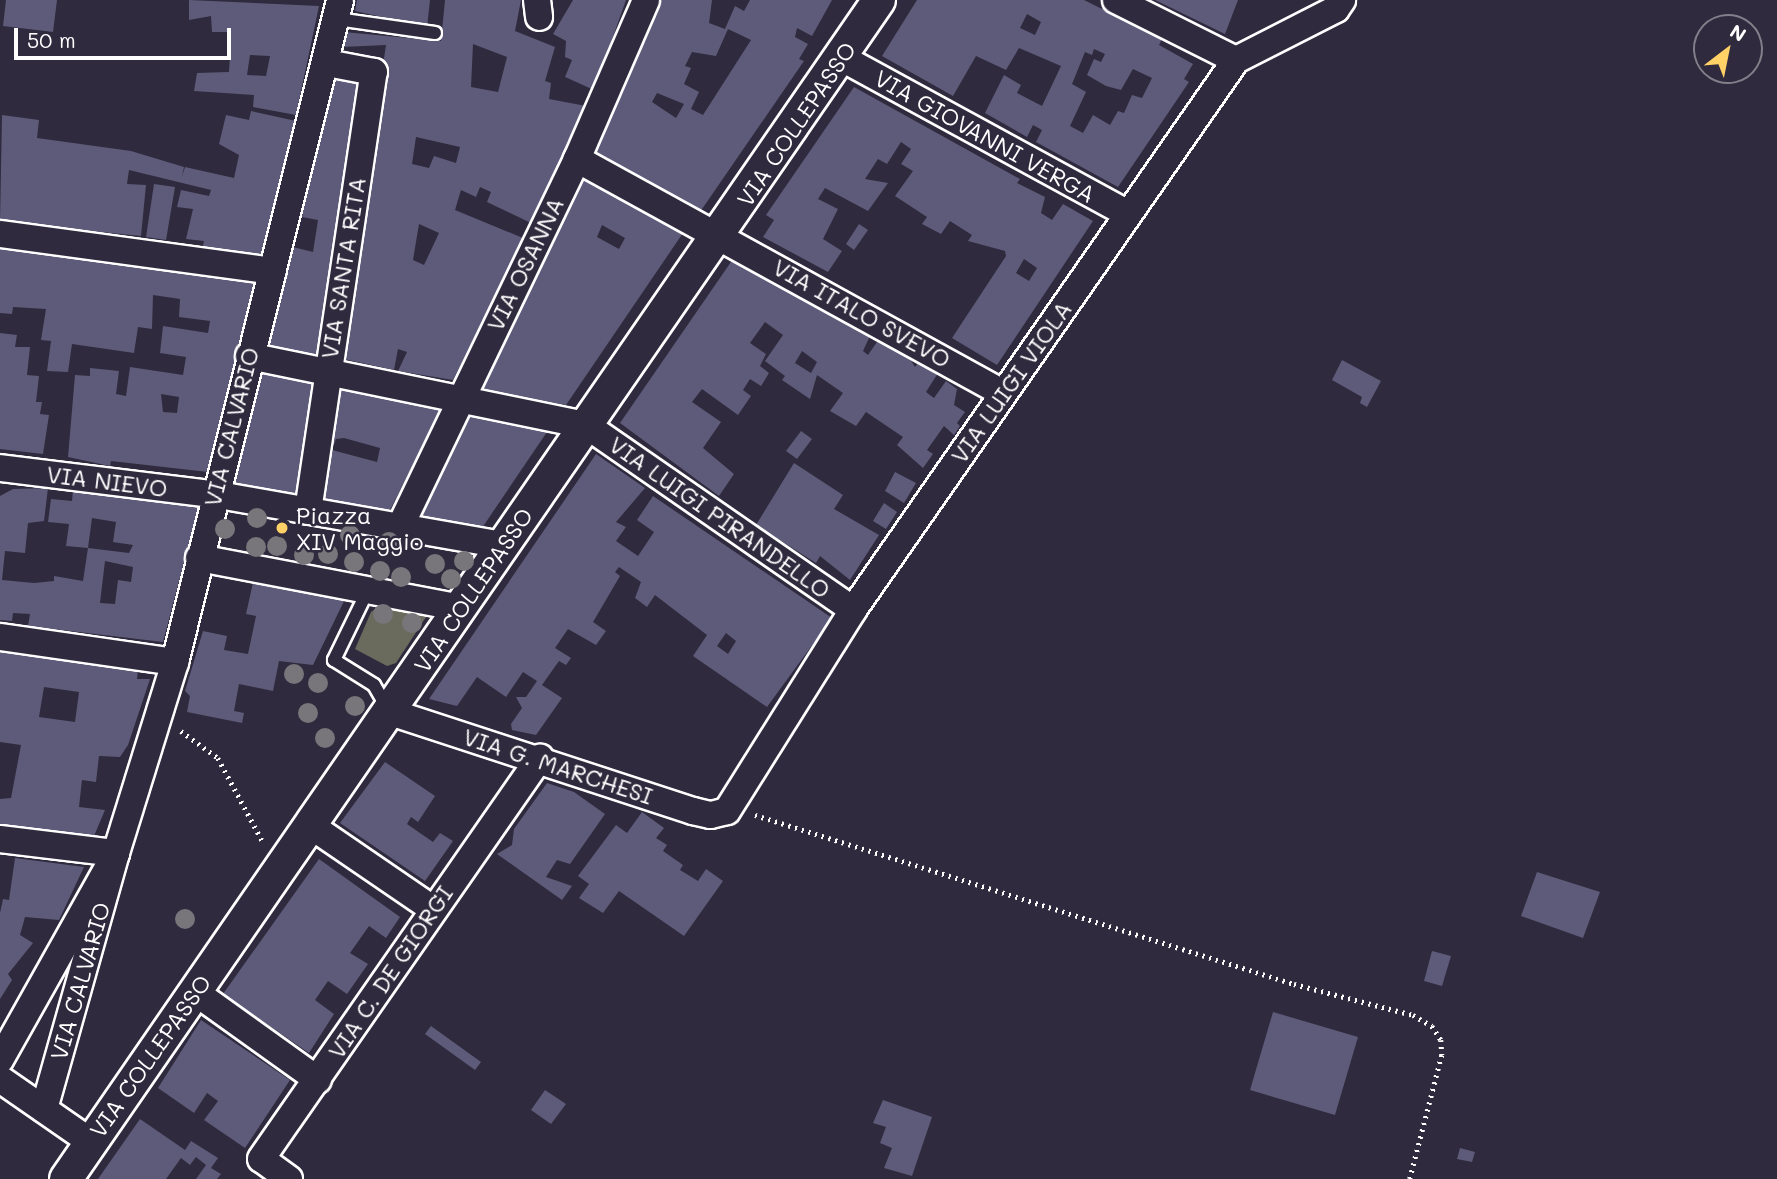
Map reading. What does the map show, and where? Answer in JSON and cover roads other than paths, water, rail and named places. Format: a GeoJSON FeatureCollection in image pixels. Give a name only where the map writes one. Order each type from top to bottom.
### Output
{"type":"FeatureCollection","features":[{"type":"Feature","properties":{"kind":"street","name":"VIA OSANNA"},"geometry":{"type":"LineString","coordinates":[[400,527],[459,397],[576,159],[646,0]]}},
{"type":"Feature","properties":{"kind":"street","name":"VIA COLLEPASSO"},"geometry":{"type":"LineString","coordinates":[[66,1179],[842,58],[879,0]]}},
{"type":"Feature","properties":{"kind":"street"},"geometry":{"type":"LineString","coordinates":[[1116,0],[1236,60]]}},
{"type":"Feature","properties":{"kind":"street","name":"VIA LUIGI VIOLA"},"geometry":{"type":"LineString","coordinates":[[727,811],[853,610],[1236,60],[1336,9],[1342,0]]}},
{"type":"Feature","properties":{"kind":"street","name":"VIA CALVARIO"},"geometry":{"type":"LineString","coordinates":[[44,1109],[116,853],[176,662],[213,494],[327,63],[338,10]]}},
{"type":"Feature","properties":{"kind":"street","name":"VIA GIOVANNI VERGA"},"geometry":{"type":"LineString","coordinates":[[842,58],[1128,214]]}},
{"type":"Feature","properties":{"kind":"street","name":"VIA SANTA RITA"},"geometry":{"type":"LineString","coordinates":[[308,511],[374,72],[327,63]]}},
{"type":"Feature","properties":{"kind":"street","name":"VIA ITALO SVEVO"},"geometry":{"type":"LineString","coordinates":[[576,159],[720,233],[1003,393]]}},
{"type":"Feature","properties":{"kind":"street"},"geometry":{"type":"LineString","coordinates":[[0,234],[272,271]]}},
{"type":"Feature","properties":{"kind":"street"},"geometry":{"type":"LineString","coordinates":[[249,356],[328,369],[586,425]]}},
{"type":"Feature","properties":{"kind":"street","name":"VIA LUIGI PIRANDELLO"},"geometry":{"type":"LineString","coordinates":[[586,425],[853,610]]}},
{"type":"Feature","properties":{"kind":"street","name":"VIA NIEVO"},"geometry":{"type":"LineString","coordinates":[[0,468],[213,494],[503,545]]}},
{"type":"Feature","properties":{"kind":"street"},"geometry":{"type":"LineString","coordinates":[[199,558],[460,608]]}},
{"type":"Feature","properties":{"kind":"street"},"geometry":{"type":"LineString","coordinates":[[0,637],[176,662]]}},
{"type":"Feature","properties":{"kind":"street","name":"VIA G. MARCHESI"},"geometry":{"type":"LineString","coordinates":[[390,712],[540,758],[693,811],[711,815],[727,811]]}},
{"type":"Feature","properties":{"kind":"street","name":"VIA C. DE GIORGI"},"geometry":{"type":"LineString","coordinates":[[289,1179],[261,1159],[318,1080],[431,908],[540,758]]}},
{"type":"Feature","properties":{"kind":"street"},"geometry":{"type":"LineString","coordinates":[[310,825],[431,908]]}},
{"type":"Feature","properties":{"kind":"street"},"geometry":{"type":"LineString","coordinates":[[0,839],[116,853]]}},
{"type":"Feature","properties":{"kind":"street","name":"VIA CALVARIO"},"geometry":{"type":"LineString","coordinates":[[0,1060],[116,853]]}},
{"type":"Feature","properties":{"kind":"street"},"geometry":{"type":"LineString","coordinates":[[194,992],[318,1080]]}},
{"type":"Feature","properties":{"kind":"street"},"geometry":{"type":"LineString","coordinates":[[0,1079],[91,1142]]}},
{"type":"Feature","properties":{"kind":"lane"},"geometry":{"type":"LineString","coordinates":[[338,10],[435,33]]}},
{"type":"Feature","properties":{"kind":"lane"},"geometry":{"type":"LineString","coordinates":[[368,590],[334,660],[374,685],[390,712]]}},
{"type":"Feature","properties":{"kind":"place","name":"Piazza XIV Maggio"},"geometry":{"type":"Point","coordinates":[282,528]}}]}
